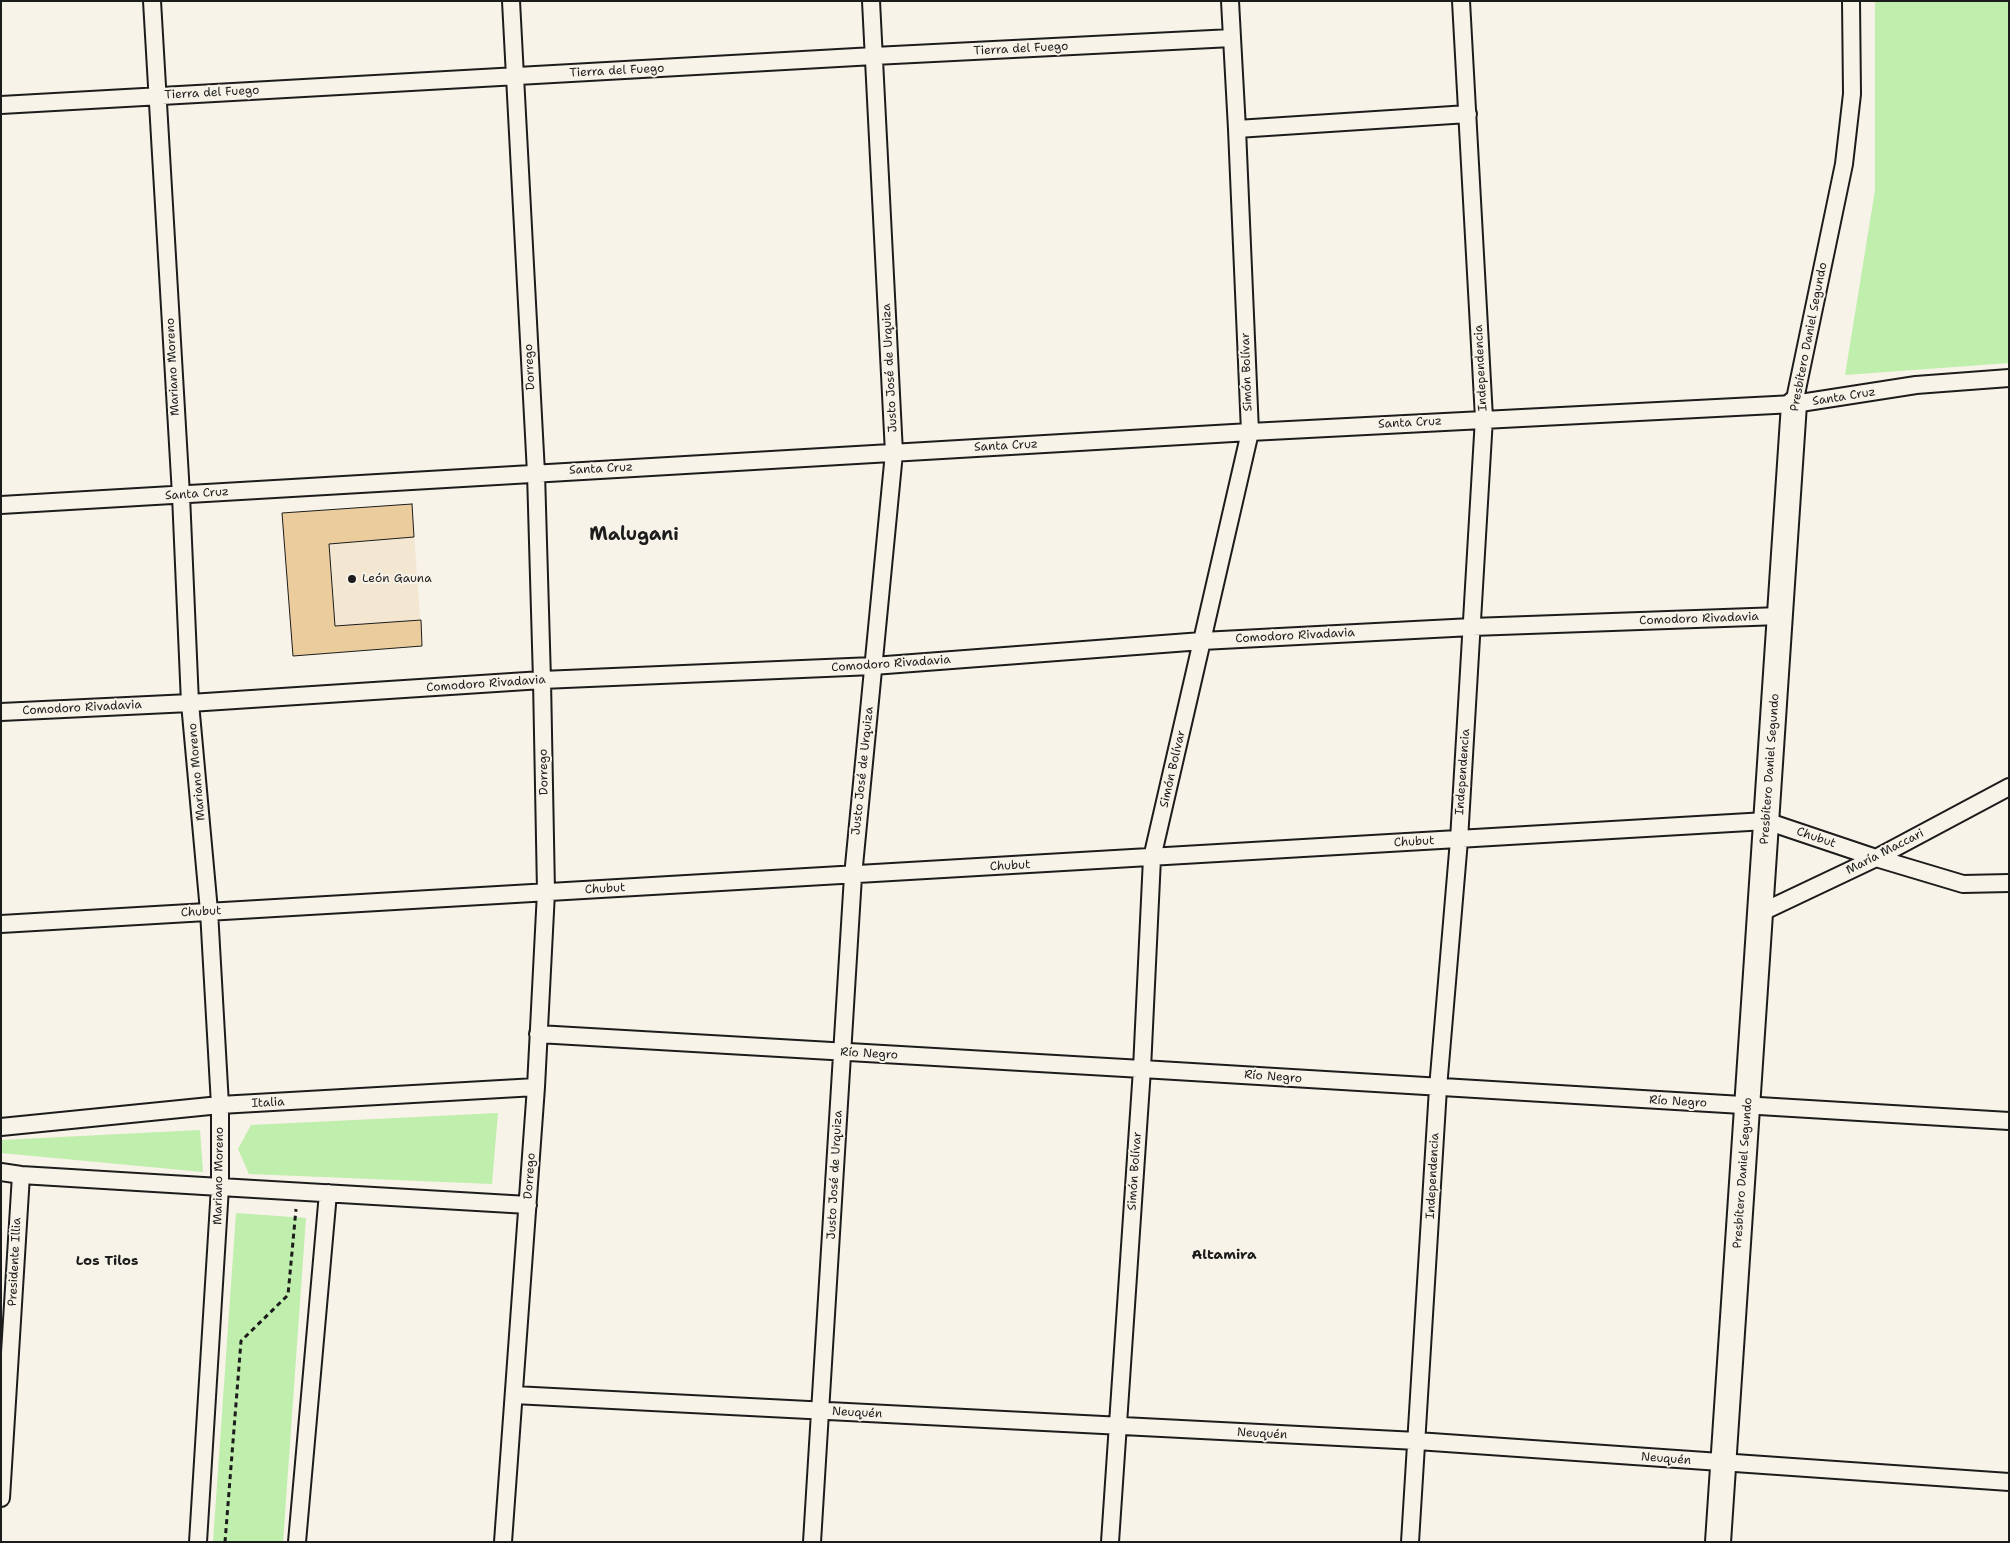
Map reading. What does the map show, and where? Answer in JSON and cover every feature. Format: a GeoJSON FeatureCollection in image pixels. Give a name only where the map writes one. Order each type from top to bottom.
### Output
{"type":"FeatureCollection","features":[{"type":"Feature","properties":{"kind":"main road","name":"Presbítero Daniel Segundo"},"geometry":{"type":"LineString","coordinates":[[1718,1542],[1794,404]]}},
{"type":"Feature","properties":{"kind":"street","name":"Mariano Moreno"},"geometry":{"type":"LineString","coordinates":[[152,1],[181,494],[190,703],[209,912],[220,1105],[220,1187],[198,1542]]}},
{"type":"Feature","properties":{"kind":"street","name":"Dorrego"},"geometry":{"type":"LineString","coordinates":[[503,1542],[536,1088],[546,892],[536,473],[511,1]]}},
{"type":"Feature","properties":{"kind":"street","name":"Justo José de Urquiza"},"geometry":{"type":"LineString","coordinates":[[812,1542],[853,876],[894,453],[871,1]]}},
{"type":"Feature","properties":{"kind":"street","name":"Simón Bolívar"},"geometry":{"type":"LineString","coordinates":[[1110,1542],[1142,1069],[1152,858],[1250,432],[1230,1]]}},
{"type":"Feature","properties":{"kind":"street","name":"Independencia"},"geometry":{"type":"LineString","coordinates":[[1410,1542],[1438,1088],[1459,840],[1484,418],[1461,1]]}},
{"type":"Feature","properties":{"kind":"street","name":"Presbítero Daniel Segundo"},"geometry":{"type":"LineString","coordinates":[[1794,404],[1844,164],[1852,94],[1851,1]]}},
{"type":"Feature","properties":{"kind":"street","name":"Tierra del Fuego"},"geometry":{"type":"LineString","coordinates":[[1,105],[1232,38]]}},
{"type":"Feature","properties":{"kind":"street"},"geometry":{"type":"LineString","coordinates":[[1237,129],[1468,114]]}},
{"type":"Feature","properties":{"kind":"street","name":"Santa Cruz"},"geometry":{"type":"LineString","coordinates":[[1,505],[1484,418],[1794,404],[1916,385],[2009,378]]}},
{"type":"Feature","properties":{"kind":"street","name":"Comodoro Rivadavia"},"geometry":{"type":"LineString","coordinates":[[1,712],[190,703],[542,680],[873,666],[1202,641],[1472,627],[1780,616]]}},
{"type":"Feature","properties":{"kind":"street","name":"María Maccari"},"geometry":{"type":"LineString","coordinates":[[1760,913],[1876,858],[2009,787]]}},
{"type":"Feature","properties":{"kind":"street","name":"Chubut"},"geometry":{"type":"LineString","coordinates":[[1,924],[853,876],[1766,821],[1876,858],[1963,884],[2009,883]]}},
{"type":"Feature","properties":{"kind":"street","name":"Río Negro"},"geometry":{"type":"LineString","coordinates":[[538,1034],[2009,1121]]}},
{"type":"Feature","properties":{"kind":"street","name":"Italia"},"geometry":{"type":"LineString","coordinates":[[1,1127],[220,1105],[536,1088]]}},
{"type":"Feature","properties":{"kind":"street"},"geometry":{"type":"LineString","coordinates":[[1,1172],[528,1205]]}},
{"type":"Feature","properties":{"kind":"street","name":"Presidente Illia"},"geometry":{"type":"LineString","coordinates":[[1,1498],[21,1174]]}},
{"type":"Feature","properties":{"kind":"street"},"geometry":{"type":"LineString","coordinates":[[297,1542],[328,1193]]}},
{"type":"Feature","properties":{"kind":"street","name":"Neuquén"},"geometry":{"type":"LineString","coordinates":[[514,1395],[1417,1442],[2009,1482]]}},
{"type":"Feature","properties":{"kind":"path"},"geometry":{"type":"LineString","coordinates":[[225,1542],[241,1341],[288,1295],[297,1191]]}},
{"type":"Feature","properties":{"kind":"shaded area","name":"León Gauna"},"geometry":{"type":"Polygon","coordinates":[[[412,504],[422,646],[293,656],[282,513],[412,504]]]}},
{"type":"Feature","properties":{"kind":"green space"},"geometry":{"type":"Polygon","coordinates":[[[1875,1],[2009,1],[2009,363],[1845,375],[1875,190],[1875,1]]]}},
{"type":"Feature","properties":{"kind":"green space"},"geometry":{"type":"Polygon","coordinates":[[[498,1113],[492,1184],[249,1174],[238,1149],[251,1125],[498,1113]]]}},
{"type":"Feature","properties":{"kind":"green space"},"geometry":{"type":"Polygon","coordinates":[[[200,1130],[203,1172],[1,1153],[1,1140],[200,1130]]]}},
{"type":"Feature","properties":{"kind":"green space"},"geometry":{"type":"Polygon","coordinates":[[[236,1213],[306,1218],[283,1542],[213,1542],[236,1213]]]}},
{"type":"Feature","properties":{"kind":"building","name":"León Gauna"},"geometry":{"type":"Polygon","coordinates":[[[412,504],[414,537],[329,544],[335,626],[421,620],[422,646],[293,656],[282,513],[412,504]]]}},
{"type":"Feature","properties":{"kind":"place","name":"León Gauna"},"geometry":{"type":"Point","coordinates":[352,579]}},
{"type":"Feature","properties":{"kind":"district","name":"Malugani"},"geometry":{"type":"Point","coordinates":[634,535]}},
{"type":"Feature","properties":{"kind":"district","name":"Altamira"},"geometry":{"type":"Point","coordinates":[1224,1255]}},
{"type":"Feature","properties":{"kind":"district","name":"Los Tilos"},"geometry":{"type":"Point","coordinates":[107,1261]}}]}
